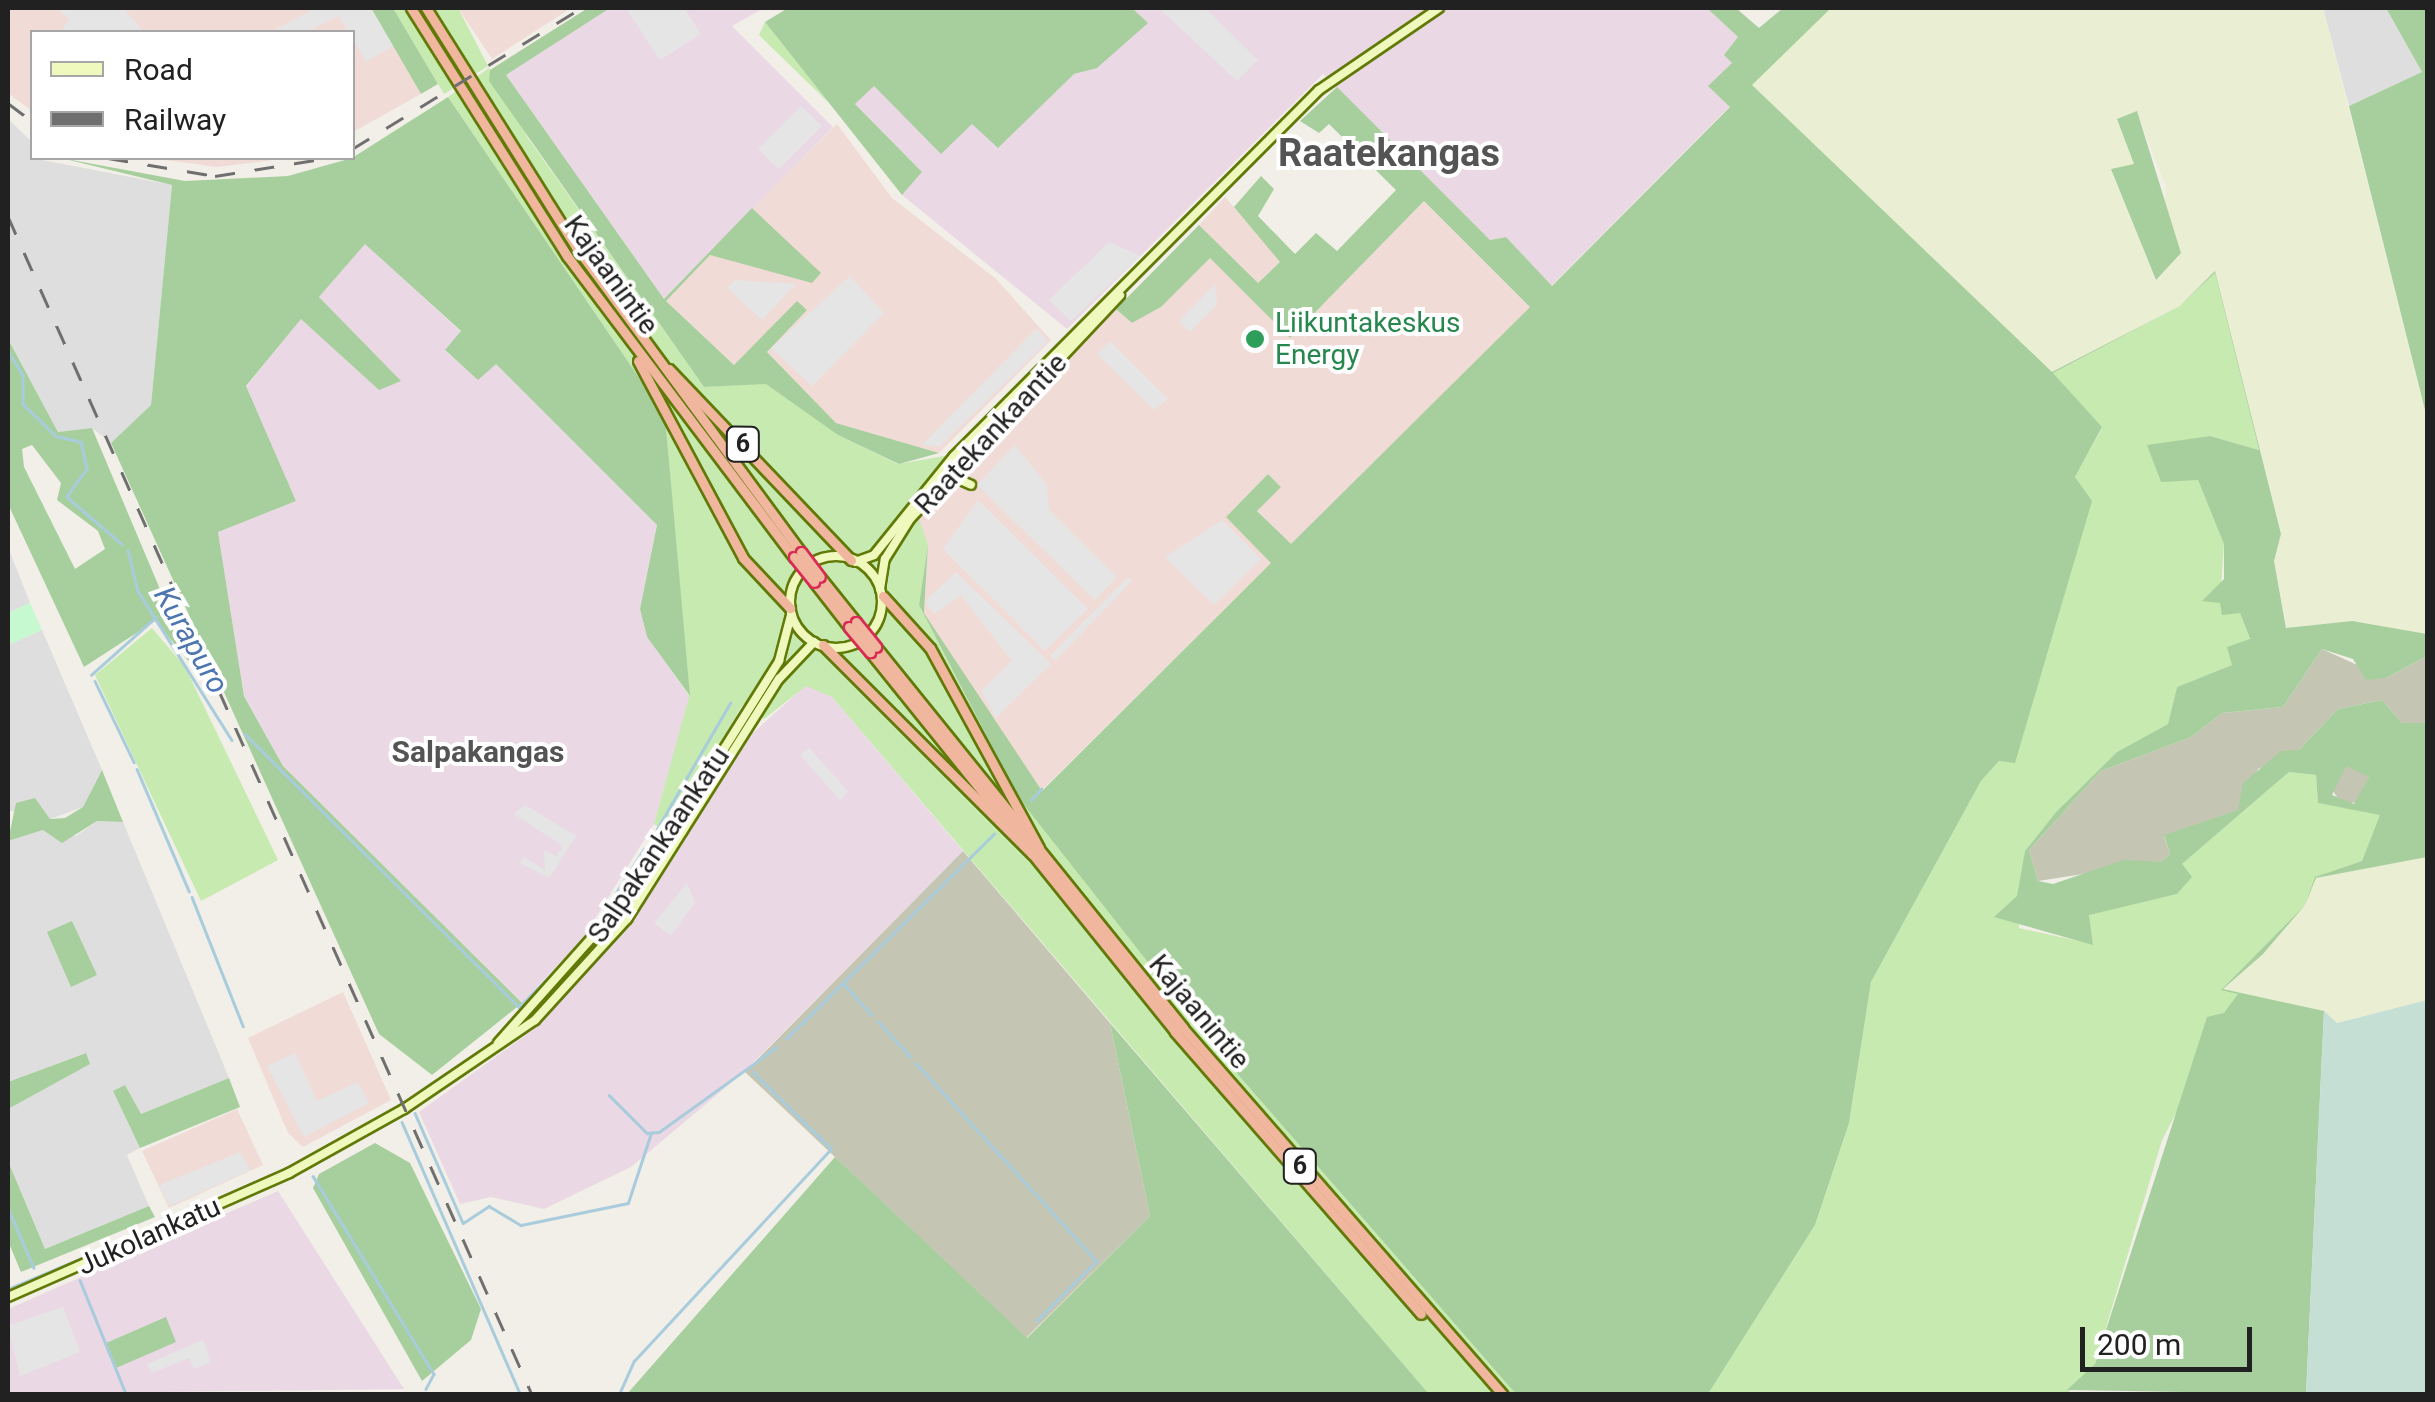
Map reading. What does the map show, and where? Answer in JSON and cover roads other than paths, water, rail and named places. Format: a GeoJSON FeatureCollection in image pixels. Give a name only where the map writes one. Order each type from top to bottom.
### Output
{"type":"FeatureCollection","features":[{"type":"Feature","properties":{"kind":"highway","name":"Kajaanintie"},"geometry":{"type":"LineString","coordinates":[[411,8],[621,328],[853,625],[1037,853],[1499,1394]]}},
{"type":"Feature","properties":{"kind":"highway","name":"Kajaanintie"},"geometry":{"type":"LineString","coordinates":[[426,8],[634,329],[798,554]]}},
{"type":"Feature","properties":{"kind":"highway"},"geometry":{"type":"LineString","coordinates":[[621,328],[743,558],[791,611]]}},
{"type":"Feature","properties":{"kind":"highway","name":"6"},"geometry":{"type":"LineString","coordinates":[[634,329],[853,561]]}},
{"type":"Feature","properties":{"kind":"highway"},"geometry":{"type":"LineString","coordinates":[[882,592],[930,648],[1037,853]]}},
{"type":"Feature","properties":{"kind":"highway"},"geometry":{"type":"LineString","coordinates":[[818,644],[1037,853]]}},
{"type":"Feature","properties":{"kind":"main road","name":"Raatekankaantie"},"geometry":{"type":"LineString","coordinates":[[882,592],[890,550],[950,475],[1122,291],[1319,90],[1440,8]]}},
{"type":"Feature","properties":{"kind":"main road","name":"Raatekankaantie"},"geometry":{"type":"LineString","coordinates":[[853,561],[874,556],[954,456],[1122,291]]}},
{"type":"Feature","properties":{"kind":"main road"},"geometry":{"type":"LineString","coordinates":[[950,475],[971,486]]}},
{"type":"Feature","properties":{"kind":"main road"},"geometry":{"type":"LineString","coordinates":[[853,561],[882,592],[865,638],[818,644],[791,611],[808,566],[853,561]]}},
{"type":"Feature","properties":{"kind":"main road","name":"Salpakankaankatu"},"geometry":{"type":"LineString","coordinates":[[490,1053],[638,886],[779,661],[791,611]]}},
{"type":"Feature","properties":{"kind":"main road","name":"Salpakankaankatu"},"geometry":{"type":"LineString","coordinates":[[288,1173],[490,1053],[602,951],[779,679],[818,644]]}},
{"type":"Feature","properties":{"kind":"main road","name":"Jukolankatu"},"geometry":{"type":"LineString","coordinates":[[8,1297],[288,1173]]}},
{"type":"Feature","properties":{"kind":"waterway"},"geometry":{"type":"LineString","coordinates":[[8,351],[23,375],[23,404],[56,436],[81,442],[87,469],[67,497],[122,544]]}},
{"type":"Feature","properties":{"kind":"waterway","name":"Kurapuro"},"geometry":{"type":"LineString","coordinates":[[128,550],[138,591],[232,740]]}},
{"type":"Feature","properties":{"kind":"waterway"},"geometry":{"type":"LineString","coordinates":[[91,675],[156,617]]}},
{"type":"Feature","properties":{"kind":"waterway"},"geometry":{"type":"LineString","coordinates":[[95,681],[134,762]]}},
{"type":"Feature","properties":{"kind":"waterway"},"geometry":{"type":"LineString","coordinates":[[657,829],[730,703]]}},
{"type":"Feature","properties":{"kind":"waterway"},"geometry":{"type":"LineString","coordinates":[[245,734],[519,1007],[577,949]]}},
{"type":"Feature","properties":{"kind":"waterway"},"geometry":{"type":"LineString","coordinates":[[137,769],[189,891]]}},
{"type":"Feature","properties":{"kind":"waterway"},"geometry":{"type":"LineString","coordinates":[[1031,800],[1041,789]]}},
{"type":"Feature","properties":{"kind":"waterway"},"geometry":{"type":"LineString","coordinates":[[786,1039],[994,834]]}},
{"type":"Feature","properties":{"kind":"waterway"},"geometry":{"type":"LineString","coordinates":[[589,935],[644,849]]}},
{"type":"Feature","properties":{"kind":"waterway"},"geometry":{"type":"LineString","coordinates":[[192,897],[243,1026]]}},
{"type":"Feature","properties":{"kind":"waterway"},"geometry":{"type":"LineString","coordinates":[[844,984],[872,1015]]}},
{"type":"Feature","properties":{"kind":"waterway"},"geometry":{"type":"LineString","coordinates":[[878,1021],[911,1057]]}},
{"type":"Feature","properties":{"kind":"waterway"},"geometry":{"type":"LineString","coordinates":[[609,1095],[647,1133],[659,1132],[777,1047]]}},
{"type":"Feature","properties":{"kind":"waterway"},"geometry":{"type":"LineString","coordinates":[[916,1063],[1097,1261],[1037,1321]]}},
{"type":"Feature","properties":{"kind":"waterway"},"geometry":{"type":"LineString","coordinates":[[620,1392],[634,1361],[831,1149],[752,1072]]}},
{"type":"Feature","properties":{"kind":"waterway"},"geometry":{"type":"LineString","coordinates":[[415,1113],[463,1223],[489,1206],[521,1225],[628,1203],[651,1133]]}},
{"type":"Feature","properties":{"kind":"waterway"},"geometry":{"type":"LineString","coordinates":[[402,1122],[520,1394]]}},
{"type":"Feature","properties":{"kind":"waterway"},"geometry":{"type":"LineString","coordinates":[[313,1176],[434,1374],[426,1389]]}},
{"type":"Feature","properties":{"kind":"waterway"},"geometry":{"type":"LineString","coordinates":[[8,1208],[34,1268]]}},
{"type":"Feature","properties":{"kind":"waterway"},"geometry":{"type":"LineString","coordinates":[[8,1289],[115,1244]]}},
{"type":"Feature","properties":{"kind":"waterway"},"geometry":{"type":"LineString","coordinates":[[80,1280],[126,1394]]}},
{"type":"Feature","properties":{"kind":"railway"},"geometry":{"type":"LineString","coordinates":[[355,147],[581,8]]}},
{"type":"Feature","properties":{"kind":"railway"},"geometry":{"type":"LineString","coordinates":[[8,103],[30,120]]}},
{"type":"Feature","properties":{"kind":"railway"},"geometry":{"type":"LineString","coordinates":[[120,160],[215,176],[315,160]]}},
{"type":"Feature","properties":{"kind":"railway"},"geometry":{"type":"LineString","coordinates":[[8,216],[532,1394]]}},
{"type":"Feature","properties":{"kind":"place","name":"Liikuntakeskus Energy"},"geometry":{"type":"Point","coordinates":[1255,339]}},
{"type":"Feature","properties":{"kind":"district","name":"Raatekangas"},"geometry":{"type":"Point","coordinates":[1389,154]}},
{"type":"Feature","properties":{"kind":"district","name":"Salpakangas"},"geometry":{"type":"Point","coordinates":[478,752]}}]}
